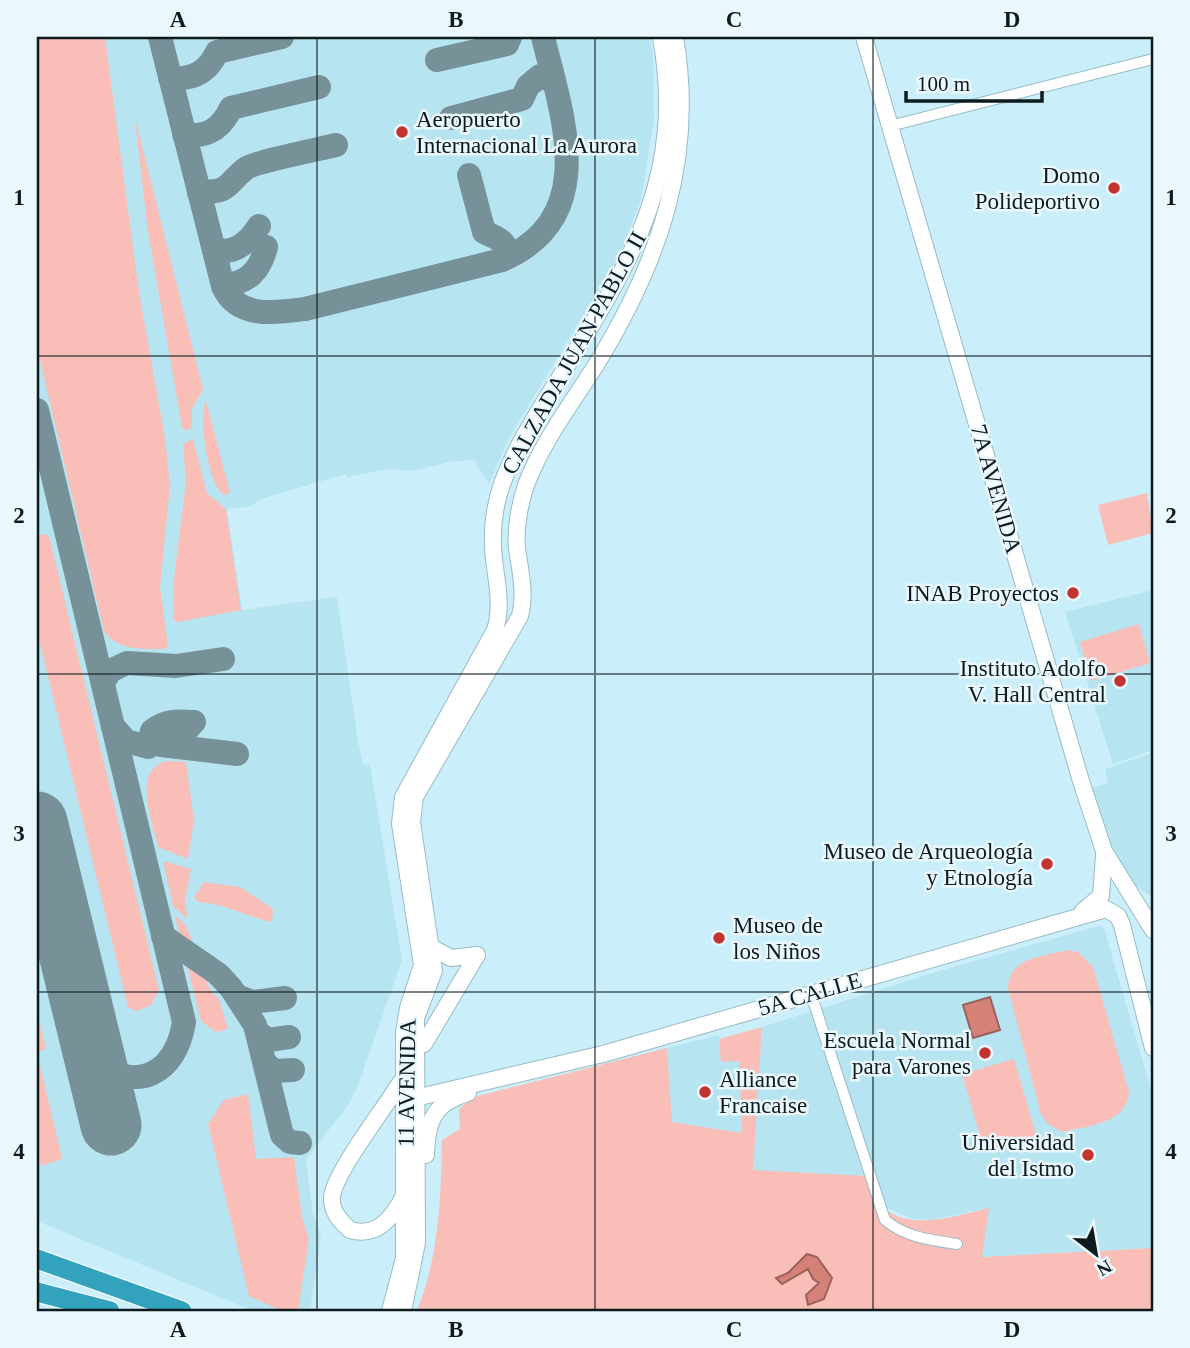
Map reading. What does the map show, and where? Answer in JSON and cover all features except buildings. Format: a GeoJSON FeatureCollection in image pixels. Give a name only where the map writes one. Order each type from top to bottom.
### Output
{"type":"FeatureCollection","features":[{"type":"Feature","properties":{"kind":"highway"},"geometry":{"type":"LineString","coordinates":[[37,1259],[181,1311]]}},
{"type":"Feature","properties":{"kind":"highway"},"geometry":{"type":"LineString","coordinates":[[37,1292],[110,1311]]}},
{"type":"Feature","properties":{"kind":"main road","name":"CALZADA JUAN PABLO II"},"geometry":{"type":"LineString","coordinates":[[406,818],[406,788],[495,630],[500,610],[493,530],[495,508],[509,465],[624,272],[653,201],[667,127],[661,37]]}},
{"type":"Feature","properties":{"kind":"main road","name":"CALZADA JUAN PABLO II"},"geometry":{"type":"LineString","coordinates":[[406,818],[421,785],[520,616],[523,596],[517,544],[518,523],[532,471],[632,304],[661,234],[676,172],[680,130],[681,87],[676,37]]}},
{"type":"Feature","properties":{"kind":"main road","name":"7A AVENIDA"},"geometry":{"type":"LineString","coordinates":[[864,37],[1104,851],[1152,925]]}},
{"type":"Feature","properties":{"kind":"main road","name":"11 AVENIDA"},"geometry":{"type":"LineString","coordinates":[[403,1311],[417,1243],[416,1018],[434,971],[432,947],[406,818]]}},
{"type":"Feature","properties":{"kind":"main road","name":"11 AVENIDA"},"geometry":{"type":"LineString","coordinates":[[390,1311],[404,1258],[404,1033],[408,1008],[422,965],[406,818]]}},
{"type":"Feature","properties":{"kind":"main road"},"geometry":{"type":"LineString","coordinates":[[1045,925],[1087,909],[1097,902],[1104,879],[1104,851]]}},
{"type":"Feature","properties":{"kind":"main road"},"geometry":{"type":"LineString","coordinates":[[1124,882],[1153,903]]}},
{"type":"Feature","properties":{"kind":"main road","name":"5A CALLE"},"geometry":{"type":"LineString","coordinates":[[424,1096],[603,1054],[1106,909],[1113,911],[1122,925],[1130,952]]}},
{"type":"Feature","properties":{"kind":"main road"},"geometry":{"type":"LineString","coordinates":[[1152,925],[1134,941],[1130,952],[1148,999],[1153,1048]]}},
{"type":"Feature","properties":{"kind":"main road"},"geometry":{"type":"LineString","coordinates":[[424,1045],[477,956],[451,958],[432,947]]}},
{"type":"Feature","properties":{"kind":"main road"},"geometry":{"type":"LineString","coordinates":[[417,1243],[427,1215],[428,1129],[438,1110],[461,1095],[574,1066],[603,1054]]}},
{"type":"Feature","properties":{"kind":"main road"},"geometry":{"type":"LineString","coordinates":[[400,1083],[332,1196],[336,1215],[350,1230],[372,1231],[391,1218],[406,1192]]}},
{"type":"Feature","properties":{"kind":"main road"},"geometry":{"type":"LineString","coordinates":[[372,1127],[399,1107]]}},
{"type":"Feature","properties":{"kind":"street"},"geometry":{"type":"LineString","coordinates":[[890,126],[1153,59]]}},
{"type":"Feature","properties":{"kind":"street"},"geometry":{"type":"LineString","coordinates":[[811,994],[884,1220],[898,1231],[957,1244]]}},
{"type":"Feature","properties":{"kind":"shaded area","name":"Aeropuerto Internacional La Aurora"},"geometry":{"type":"Polygon","coordinates":[[[37,37],[649,37],[653,53],[654,120],[641,200],[618,258],[509,438],[489,484],[474,460],[449,462],[413,471],[389,469],[347,477],[345,474],[265,498],[247,507],[227,509],[242,610],[337,597],[358,741],[363,765],[370,764],[402,960],[357,1088],[349,1104],[306,1159],[313,1213],[321,1237],[310,1311],[253,1311],[37,1221],[37,37]]]}},
{"type":"Feature","properties":{"kind":"shaded area"},"geometry":{"type":"Polygon","coordinates":[[[37,37],[105,37],[139,292],[165,438],[170,485],[160,587],[168,645],[165,649],[139,649],[123,645],[109,638],[104,631],[37,348],[37,37]]]}},
{"type":"Feature","properties":{"kind":"shaded area"},"geometry":{"type":"Polygon","coordinates":[[[135,118],[203,389],[192,409],[192,427],[186,431],[182,427],[147,225],[135,118]]]}},
{"type":"Feature","properties":{"kind":"shaded area"},"geometry":{"type":"Polygon","coordinates":[[[206,401],[230,493],[224,495],[213,478],[206,451],[203,421],[206,401]]]}},
{"type":"Feature","properties":{"kind":"shaded area"},"geometry":{"type":"Polygon","coordinates":[[[193,439],[207,493],[226,509],[241,610],[178,622],[174,620],[173,587],[186,481],[183,444],[193,439]]]}},
{"type":"Feature","properties":{"kind":"shaded area"},"geometry":{"type":"Polygon","coordinates":[[[1147,493],[1153,533],[1108,545],[1098,505],[1147,493]]]}},
{"type":"Feature","properties":{"kind":"shaded area"},"geometry":{"type":"Polygon","coordinates":[[[37,534],[48,535],[50,540],[159,990],[151,1005],[137,1011],[128,1007],[37,631],[37,534]]]}},
{"type":"Feature","properties":{"kind":"shaded area","name":"Instituto Adolfo V. Hall Central"},"geometry":{"type":"Polygon","coordinates":[[[1153,590],[1153,750],[1113,764],[1065,612],[1153,590]]]}},
{"type":"Feature","properties":{"kind":"shaded area"},"geometry":{"type":"Polygon","coordinates":[[[1139,624],[1150,663],[1091,681],[1080,642],[1139,624]]]}},
{"type":"Feature","properties":{"kind":"shaded area"},"geometry":{"type":"Polygon","coordinates":[[[1153,753],[1153,898],[1130,881],[1114,856],[1089,789],[1108,783],[1105,769],[1153,753]]]}},
{"type":"Feature","properties":{"kind":"shaded area"},"geometry":{"type":"Polygon","coordinates":[[[166,761],[186,762],[194,820],[188,859],[158,847],[149,811],[149,775],[155,767],[166,761]]]}},
{"type":"Feature","properties":{"kind":"shaded area"},"geometry":{"type":"Polygon","coordinates":[[[163,861],[191,869],[185,899],[187,919],[173,906],[163,861]]]}},
{"type":"Feature","properties":{"kind":"shaded area"},"geometry":{"type":"Polygon","coordinates":[[[204,882],[240,887],[273,909],[272,922],[198,902],[194,897],[204,882]]]}},
{"type":"Feature","properties":{"kind":"shaded area"},"geometry":{"type":"Polygon","coordinates":[[[175,916],[185,924],[210,990],[219,999],[228,1029],[216,1032],[201,1021],[175,916]]]}},
{"type":"Feature","properties":{"kind":"shaded area","name":"Escuela Normal para Varones"},"geometry":{"type":"Polygon","coordinates":[[[1099,926],[1104,928],[1153,1097],[1153,1248],[981,1257],[988,1208],[931,1220],[912,1219],[883,1206],[752,1170],[762,1027],[939,971],[1099,926]]]}},
{"type":"Feature","properties":{"kind":"shaded area"},"geometry":{"type":"Polygon","coordinates":[[[1067,950],[1078,952],[1093,967],[1129,1092],[1127,1103],[1114,1117],[1094,1125],[1062,1132],[1048,1124],[1041,1114],[1008,988],[1014,970],[1021,964],[1067,950]]]}},
{"type":"Feature","properties":{"kind":"shaded area"},"geometry":{"type":"Polygon","coordinates":[[[990,997],[1000,1030],[973,1038],[963,1005],[990,997]]]}},
{"type":"Feature","properties":{"kind":"shaded area"},"geometry":{"type":"Polygon","coordinates":[[[37,1010],[46,1049],[37,1052],[37,1010]]]}},
{"type":"Feature","properties":{"kind":"shaded area"},"geometry":{"type":"Polygon","coordinates":[[[762,1027],[753,1170],[866,1176],[882,1206],[906,1219],[934,1220],[989,1208],[982,1257],[1153,1248],[1153,1311],[417,1311],[434,1248],[442,1140],[460,1129],[459,1109],[474,1097],[667,1048],[672,1122],[742,1133],[739,1061],[721,1062],[719,1039],[762,1027]]]}},
{"type":"Feature","properties":{"kind":"shaded area","name":"Alliance Francaise"},"geometry":{"type":"Polygon","coordinates":[[[719,1035],[721,1061],[739,1061],[742,1134],[671,1122],[667,1048],[719,1035]]]}},
{"type":"Feature","properties":{"kind":"shaded area"},"geometry":{"type":"Polygon","coordinates":[[[37,1052],[62,1159],[41,1166],[37,1145],[37,1052]]]}},
{"type":"Feature","properties":{"kind":"shaded area"},"geometry":{"type":"Polygon","coordinates":[[[1014,1059],[1037,1138],[985,1153],[962,1074],[1014,1059]]]}},
{"type":"Feature","properties":{"kind":"shaded area"},"geometry":{"type":"Polygon","coordinates":[[[248,1094],[256,1159],[294,1157],[302,1217],[309,1239],[298,1311],[282,1311],[249,1296],[208,1124],[224,1100],[248,1094]]]}},
{"type":"Feature","properties":{"kind":"shaded area"},"geometry":{"type":"Polygon","coordinates":[[[807,1254],[817,1257],[832,1278],[824,1299],[808,1305],[806,1295],[819,1283],[813,1279],[808,1269],[782,1284],[776,1278],[788,1273],[807,1254]]]}},
{"type":"Feature","properties":{"kind":"taxiway"},"geometry":{"type":"LineString","coordinates":[[160,37],[223,286],[229,297],[247,309],[270,312],[305,309],[502,260],[533,241],[553,218],[563,191],[567,162],[559,99],[543,37]]}},
{"type":"Feature","properties":{"kind":"taxiway"},"geometry":{"type":"LineString","coordinates":[[170,78],[185,78],[204,70],[217,52],[282,37]]}},
{"type":"Feature","properties":{"kind":"taxiway"},"geometry":{"type":"LineString","coordinates":[[437,60],[507,44],[510,37]]}},
{"type":"Feature","properties":{"kind":"taxiway"},"geometry":{"type":"LineString","coordinates":[[451,118],[522,99],[528,86],[540,76],[553,81]]}},
{"type":"Feature","properties":{"kind":"taxiway"},"geometry":{"type":"LineString","coordinates":[[184,134],[200,135],[218,127],[231,108],[319,87]]}},
{"type":"Feature","properties":{"kind":"taxiway"},"geometry":{"type":"LineString","coordinates":[[199,192],[222,189],[251,166],[336,145]]}},
{"type":"Feature","properties":{"kind":"taxiway"},"geometry":{"type":"LineString","coordinates":[[469,175],[484,232],[499,239],[505,246],[502,260]]}},
{"type":"Feature","properties":{"kind":"taxiway"},"geometry":{"type":"LineString","coordinates":[[214,250],[228,251],[240,246],[259,226]]}},
{"type":"Feature","properties":{"kind":"taxiway"},"geometry":{"type":"LineString","coordinates":[[223,286],[239,282],[252,274],[266,247]]}},
{"type":"Feature","properties":{"kind":"taxiway"},"geometry":{"type":"LineString","coordinates":[[37,410],[184,1022],[180,1040],[172,1055],[163,1066],[152,1073],[139,1077],[125,1076],[94,1059]]}},
{"type":"Feature","properties":{"kind":"taxiway"},"geometry":{"type":"LineString","coordinates":[[103,683],[110,671],[127,663],[176,666],[223,659]]}},
{"type":"Feature","properties":{"kind":"taxiway"},"geometry":{"type":"LineString","coordinates":[[113,726],[126,741],[148,747],[152,731],[157,727],[172,722],[194,722],[177,740],[165,745]]}},
{"type":"Feature","properties":{"kind":"taxiway"},"geometry":{"type":"LineString","coordinates":[[161,745],[237,754]]}},
{"type":"Feature","properties":{"kind":"taxiway"},"geometry":{"type":"LineString","coordinates":[[163,936],[218,974],[231,988],[255,1025],[282,1135],[290,1142],[300,1143]]}},
{"type":"Feature","properties":{"kind":"taxiway"},"geometry":{"type":"LineString","coordinates":[[237,996],[252,1002],[285,998]]}},
{"type":"Feature","properties":{"kind":"taxiway"},"geometry":{"type":"LineString","coordinates":[[257,1032],[268,1040],[289,1037]]}},
{"type":"Feature","properties":{"kind":"taxiway"},"geometry":{"type":"LineString","coordinates":[[265,1063],[274,1071],[293,1070]]}},
{"type":"Feature","properties":{"kind":"runway"},"geometry":{"type":"LineString","coordinates":[[37,822],[111,1125]]}},
{"type":"Feature","properties":{"kind":"place","name":"Aeropuerto Internacional La Aurora"},"geometry":{"type":"Point","coordinates":[402,132]}},
{"type":"Feature","properties":{"kind":"place","name":"Domo Polideportivo"},"geometry":{"type":"Point","coordinates":[1114,188]}},
{"type":"Feature","properties":{"kind":"place","name":"INAB Proyectos"},"geometry":{"type":"Point","coordinates":[1073,593]}},
{"type":"Feature","properties":{"kind":"place","name":"Instituto Adolfo V. Hall Central"},"geometry":{"type":"Point","coordinates":[1120,681]}},
{"type":"Feature","properties":{"kind":"place","name":"Museo de Arqueología y Etnología"},"geometry":{"type":"Point","coordinates":[1047,864]}},
{"type":"Feature","properties":{"kind":"place","name":"Museo de los Niños"},"geometry":{"type":"Point","coordinates":[719,938]}},
{"type":"Feature","properties":{"kind":"place","name":"Escuela Normal para Varones"},"geometry":{"type":"Point","coordinates":[985,1053]}},
{"type":"Feature","properties":{"kind":"place","name":"Alliance Francaise"},"geometry":{"type":"Point","coordinates":[705,1092]}},
{"type":"Feature","properties":{"kind":"place","name":"Universidad del Istmo"},"geometry":{"type":"Point","coordinates":[1088,1155]}}]}
